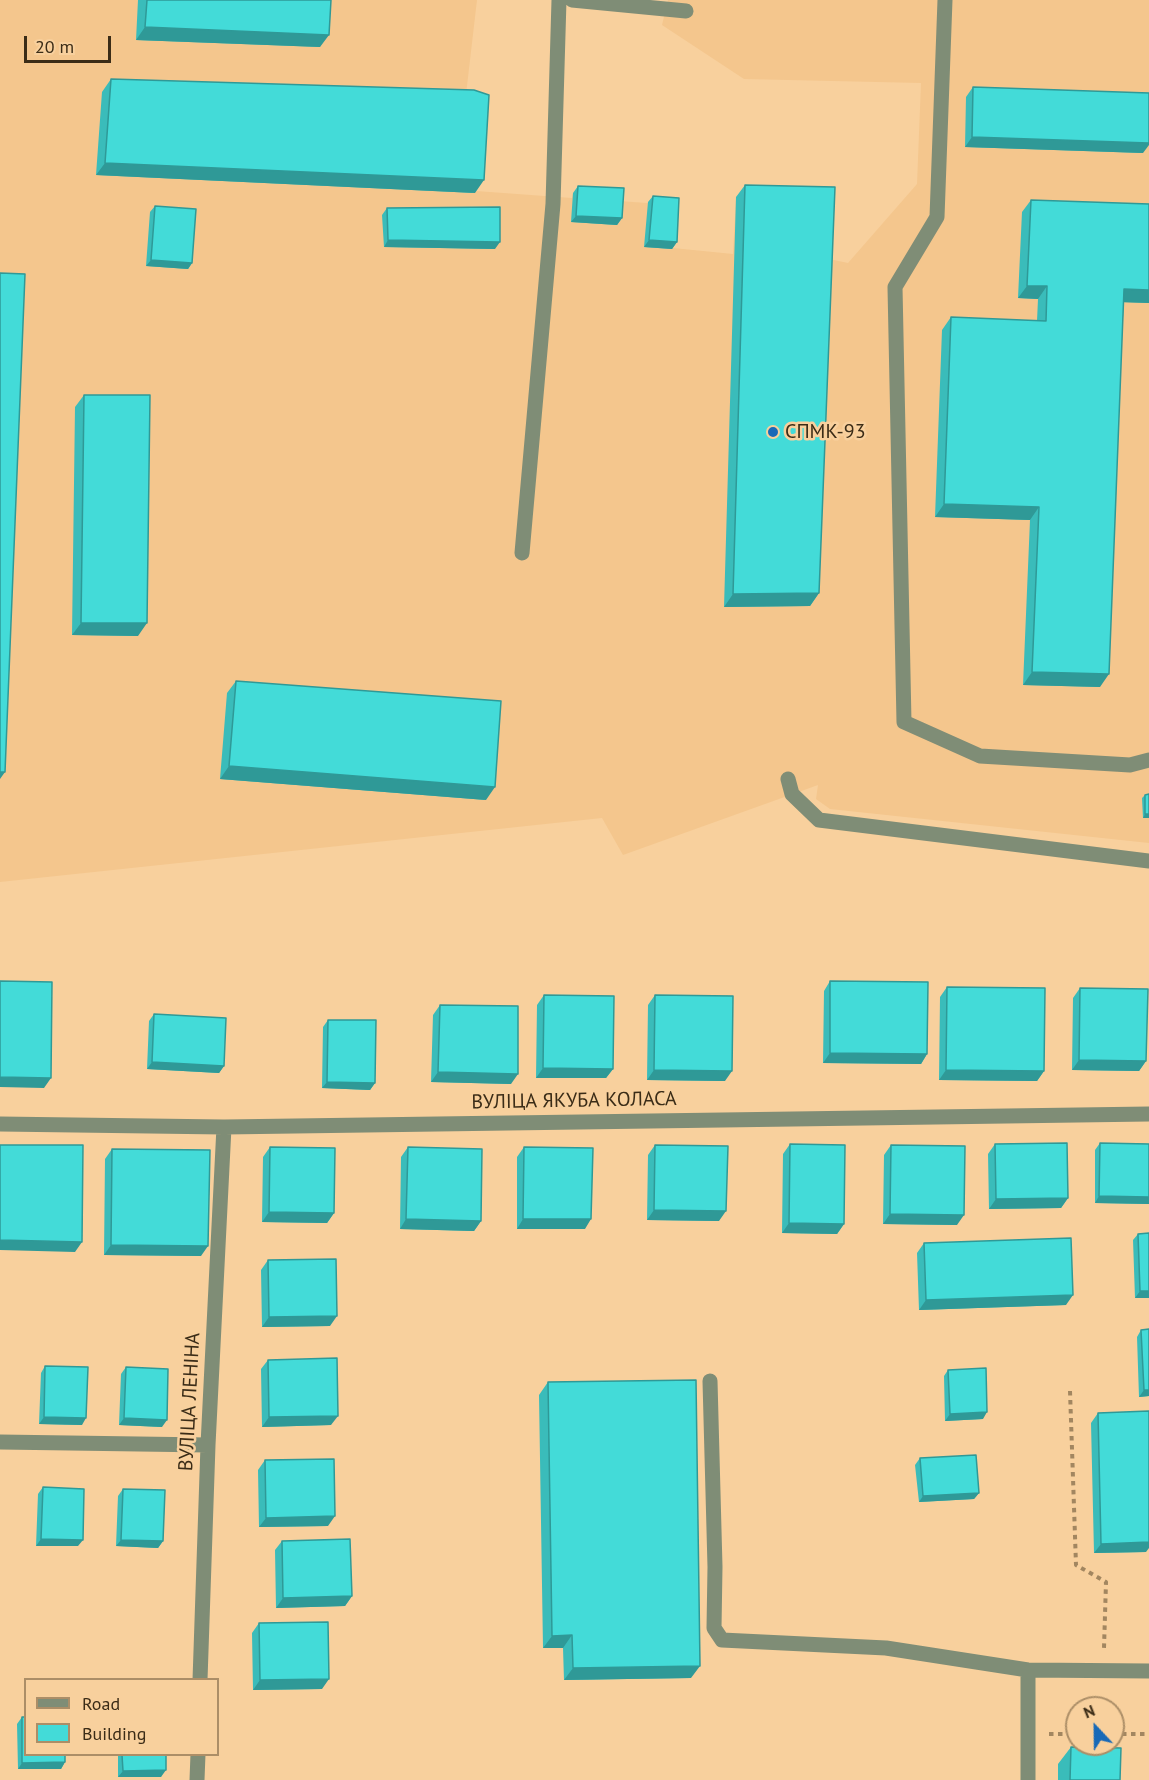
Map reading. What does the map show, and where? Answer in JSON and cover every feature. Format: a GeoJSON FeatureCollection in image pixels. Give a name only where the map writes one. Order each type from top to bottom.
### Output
{"type":"FeatureCollection","features":[{"type":"Feature","properties":{"kind":"street"},"geometry":{"type":"LineString","coordinates":[[522,553],[553,204],[560,0]]}},
{"type":"Feature","properties":{"kind":"street"},"geometry":{"type":"LineString","coordinates":[[572,0],[686,11]]}},
{"type":"Feature","properties":{"kind":"street"},"geometry":{"type":"LineString","coordinates":[[945,0],[937,217],[895,287],[904,722],[980,756],[1130,765],[1149,760]]}},
{"type":"Feature","properties":{"kind":"street"},"geometry":{"type":"LineString","coordinates":[[788,779],[792,794],[819,820],[1149,861]]}},
{"type":"Feature","properties":{"kind":"street","name":"ВУЛІЦА ЯКУБА КОЛАСА"},"geometry":{"type":"LineString","coordinates":[[0,1124],[224,1127],[1149,1114]]}},
{"type":"Feature","properties":{"kind":"street","name":"ВУЛІЦА ЛЕНІНА"},"geometry":{"type":"LineString","coordinates":[[200,1678],[208,1445],[224,1127]]}},
{"type":"Feature","properties":{"kind":"street"},"geometry":{"type":"LineString","coordinates":[[710,1381],[715,1567],[714,1628],[722,1640],[886,1648],[1028,1670],[1149,1671]]}},
{"type":"Feature","properties":{"kind":"street"},"geometry":{"type":"LineString","coordinates":[[0,1442],[208,1445]]}},
{"type":"Feature","properties":{"kind":"street"},"geometry":{"type":"LineString","coordinates":[[1028,1670],[1028,1780]]}},
{"type":"Feature","properties":{"kind":"street"},"geometry":{"type":"LineString","coordinates":[[197,1780],[198,1756]]}},
{"type":"Feature","properties":{"kind":"path"},"geometry":{"type":"LineString","coordinates":[[1070,1391],[1076,1565],[1106,1582],[1104,1670]]}},
{"type":"Feature","properties":{"kind":"path"},"geometry":{"type":"LineString","coordinates":[[1125,1734],[1149,1734]]}},
{"type":"Feature","properties":{"kind":"shaded area"},"geometry":{"type":"Polygon","coordinates":[[[0,0],[477,0],[465,103],[480,108],[476,191],[572,198],[573,193],[619,195],[619,201],[675,205],[673,248],[733,254],[736,197],[824,258],[848,263],[917,184],[921,83],[744,79],[662,25],[668,0],[1149,0],[1149,843],[830,809],[816,799],[818,785],[623,855],[602,818],[0,882],[0,0]]]}},
{"type":"Feature","properties":{"kind":"building"},"geometry":{"type":"Polygon","coordinates":[[[147,0],[331,0],[329,35],[145,27],[147,0]]]}},
{"type":"Feature","properties":{"kind":"building"},"geometry":{"type":"Polygon","coordinates":[[[111,79],[474,90],[489,95],[484,180],[105,163],[111,79]]]}},
{"type":"Feature","properties":{"kind":"building"},"geometry":{"type":"Polygon","coordinates":[[[973,87],[1149,93],[1149,143],[972,137],[973,87]]]}},
{"type":"Feature","properties":{"kind":"building","name":"СПМК-93"},"geometry":{"type":"Polygon","coordinates":[[[745,185],[835,187],[819,593],[733,594],[745,185]]]}},
{"type":"Feature","properties":{"kind":"building"},"geometry":{"type":"Polygon","coordinates":[[[578,186],[624,188],[622,218],[576,216],[578,186]]]}},
{"type":"Feature","properties":{"kind":"building"},"geometry":{"type":"Polygon","coordinates":[[[653,196],[679,198],[677,242],[649,240],[653,196]]]}},
{"type":"Feature","properties":{"kind":"building"},"geometry":{"type":"Polygon","coordinates":[[[1031,200],[1149,204],[1149,290],[1124,289],[1109,674],[1032,672],[1039,507],[944,504],[951,317],[1046,321],[1047,286],[1027,286],[1031,200]]]}},
{"type":"Feature","properties":{"kind":"building"},"geometry":{"type":"Polygon","coordinates":[[[155,206],[196,209],[192,263],[151,260],[155,206]]]}},
{"type":"Feature","properties":{"kind":"building"},"geometry":{"type":"Polygon","coordinates":[[[500,207],[500,242],[388,240],[387,208],[500,207]]]}},
{"type":"Feature","properties":{"kind":"building"},"geometry":{"type":"Polygon","coordinates":[[[0,273],[25,274],[5,772],[0,772],[0,273]]]}},
{"type":"Feature","properties":{"kind":"building"},"geometry":{"type":"Polygon","coordinates":[[[84,395],[150,395],[147,623],[81,623],[84,395]]]}},
{"type":"Feature","properties":{"kind":"building"},"geometry":{"type":"Polygon","coordinates":[[[236,681],[501,701],[495,787],[229,766],[236,681]]]}},
{"type":"Feature","properties":{"kind":"building"},"geometry":{"type":"Polygon","coordinates":[[[1149,794],[1149,814],[1145,814],[1145,795],[1149,794]]]}},
{"type":"Feature","properties":{"kind":"building"},"geometry":{"type":"Polygon","coordinates":[[[0,981],[52,982],[51,1078],[0,1077],[0,981]]]}},
{"type":"Feature","properties":{"kind":"building"},"geometry":{"type":"Polygon","coordinates":[[[830,981],[928,982],[927,1054],[830,1053],[830,981]]]}},
{"type":"Feature","properties":{"kind":"building"},"geometry":{"type":"Polygon","coordinates":[[[947,987],[1045,988],[1044,1071],[946,1070],[947,987]]]}},
{"type":"Feature","properties":{"kind":"building"},"geometry":{"type":"Polygon","coordinates":[[[1080,988],[1148,989],[1146,1061],[1079,1060],[1080,988]]]}},
{"type":"Feature","properties":{"kind":"building"},"geometry":{"type":"Polygon","coordinates":[[[544,995],[614,996],[613,1069],[543,1068],[544,995]]]}},
{"type":"Feature","properties":{"kind":"building"},"geometry":{"type":"Polygon","coordinates":[[[655,995],[733,996],[732,1071],[654,1070],[655,995]]]}},
{"type":"Feature","properties":{"kind":"building"},"geometry":{"type":"Polygon","coordinates":[[[440,1005],[518,1006],[518,1074],[438,1072],[440,1005]]]}},
{"type":"Feature","properties":{"kind":"building"},"geometry":{"type":"Polygon","coordinates":[[[154,1014],[226,1018],[224,1066],[152,1062],[154,1014]]]}},
{"type":"Feature","properties":{"kind":"building"},"geometry":{"type":"Polygon","coordinates":[[[328,1020],[376,1020],[375,1083],[327,1082],[328,1020]]]}},
{"type":"Feature","properties":{"kind":"building"},"geometry":{"type":"Polygon","coordinates":[[[1067,1143],[1068,1198],[996,1199],[995,1144],[1067,1143]]]}},
{"type":"Feature","properties":{"kind":"building"},"geometry":{"type":"Polygon","coordinates":[[[1100,1143],[1149,1144],[1149,1197],[1099,1196],[1100,1143]]]}},
{"type":"Feature","properties":{"kind":"building"},"geometry":{"type":"Polygon","coordinates":[[[790,1144],[845,1145],[844,1224],[789,1223],[790,1144]]]}},
{"type":"Feature","properties":{"kind":"building"},"geometry":{"type":"Polygon","coordinates":[[[0,1145],[83,1145],[82,1242],[0,1240],[0,1145]]]}},
{"type":"Feature","properties":{"kind":"building"},"geometry":{"type":"Polygon","coordinates":[[[655,1145],[728,1146],[726,1211],[654,1210],[655,1145]]]}},
{"type":"Feature","properties":{"kind":"building"},"geometry":{"type":"Polygon","coordinates":[[[891,1145],[965,1146],[964,1215],[890,1214],[891,1145]]]}},
{"type":"Feature","properties":{"kind":"building"},"geometry":{"type":"Polygon","coordinates":[[[270,1147],[335,1148],[334,1213],[269,1212],[270,1147]]]}},
{"type":"Feature","properties":{"kind":"building"},"geometry":{"type":"Polygon","coordinates":[[[408,1147],[482,1149],[481,1221],[406,1219],[408,1147]]]}},
{"type":"Feature","properties":{"kind":"building"},"geometry":{"type":"Polygon","coordinates":[[[524,1147],[593,1148],[591,1219],[523,1219],[524,1147]]]}},
{"type":"Feature","properties":{"kind":"building"},"geometry":{"type":"Polygon","coordinates":[[[112,1149],[210,1150],[208,1246],[111,1245],[112,1149]]]}},
{"type":"Feature","properties":{"kind":"building"},"geometry":{"type":"Polygon","coordinates":[[[1149,1233],[1149,1291],[1140,1291],[1138,1234],[1149,1233]]]}},
{"type":"Feature","properties":{"kind":"building"},"geometry":{"type":"Polygon","coordinates":[[[1071,1238],[1073,1295],[926,1300],[924,1243],[1071,1238]]]}},
{"type":"Feature","properties":{"kind":"building"},"geometry":{"type":"Polygon","coordinates":[[[336,1259],[337,1316],[269,1317],[268,1260],[336,1259]]]}},
{"type":"Feature","properties":{"kind":"building"},"geometry":{"type":"Polygon","coordinates":[[[1149,1329],[1149,1390],[1144,1390],[1141,1330],[1149,1329]]]}},
{"type":"Feature","properties":{"kind":"building"},"geometry":{"type":"Polygon","coordinates":[[[337,1358],[338,1416],[269,1417],[268,1360],[337,1358]]]}},
{"type":"Feature","properties":{"kind":"building"},"geometry":{"type":"Polygon","coordinates":[[[45,1366],[88,1367],[86,1418],[44,1417],[45,1366]]]}},
{"type":"Feature","properties":{"kind":"building"},"geometry":{"type":"Polygon","coordinates":[[[126,1367],[168,1369],[167,1420],[124,1418],[126,1367]]]}},
{"type":"Feature","properties":{"kind":"building"},"geometry":{"type":"Polygon","coordinates":[[[986,1368],[987,1412],[950,1414],[948,1370],[986,1368]]]}},
{"type":"Feature","properties":{"kind":"building"},"geometry":{"type":"Polygon","coordinates":[[[696,1380],[700,1666],[573,1668],[572,1635],[552,1636],[548,1382],[696,1380]]]}},
{"type":"Feature","properties":{"kind":"building"},"geometry":{"type":"Polygon","coordinates":[[[1149,1411],[1149,1542],[1101,1544],[1098,1413],[1149,1411]]]}},
{"type":"Feature","properties":{"kind":"building"},"geometry":{"type":"Polygon","coordinates":[[[976,1455],[979,1493],[923,1496],[920,1458],[976,1455]]]}},
{"type":"Feature","properties":{"kind":"building"},"geometry":{"type":"Polygon","coordinates":[[[334,1459],[335,1516],[266,1518],[265,1460],[334,1459]]]}},
{"type":"Feature","properties":{"kind":"building"},"geometry":{"type":"Polygon","coordinates":[[[43,1487],[84,1489],[83,1540],[41,1539],[43,1487]]]}},
{"type":"Feature","properties":{"kind":"building"},"geometry":{"type":"Polygon","coordinates":[[[123,1489],[165,1490],[163,1541],[121,1540],[123,1489]]]}},
{"type":"Feature","properties":{"kind":"building"},"geometry":{"type":"Polygon","coordinates":[[[350,1539],[352,1596],[283,1598],[282,1541],[350,1539]]]}},
{"type":"Feature","properties":{"kind":"building"},"geometry":{"type":"Polygon","coordinates":[[[328,1622],[329,1679],[260,1680],[259,1623],[328,1622]]]}},
{"type":"Feature","properties":{"kind":"building"},"geometry":{"type":"Polygon","coordinates":[[[22,1717],[24,1717],[24,1756],[65,1756],[65,1762],[22,1763],[22,1717]]]}},
{"type":"Feature","properties":{"kind":"building"},"geometry":{"type":"Polygon","coordinates":[[[122,1756],[166,1756],[166,1770],[123,1771],[122,1756]]]}},
{"type":"Feature","properties":{"kind":"building"},"geometry":{"type":"Polygon","coordinates":[[[1071,1756],[1121,1756],[1120,1780],[1070,1780],[1071,1756]]]}},
{"type":"Feature","properties":{"kind":"place","name":"СПМК-93"},"geometry":{"type":"Point","coordinates":[773,432]}}]}
